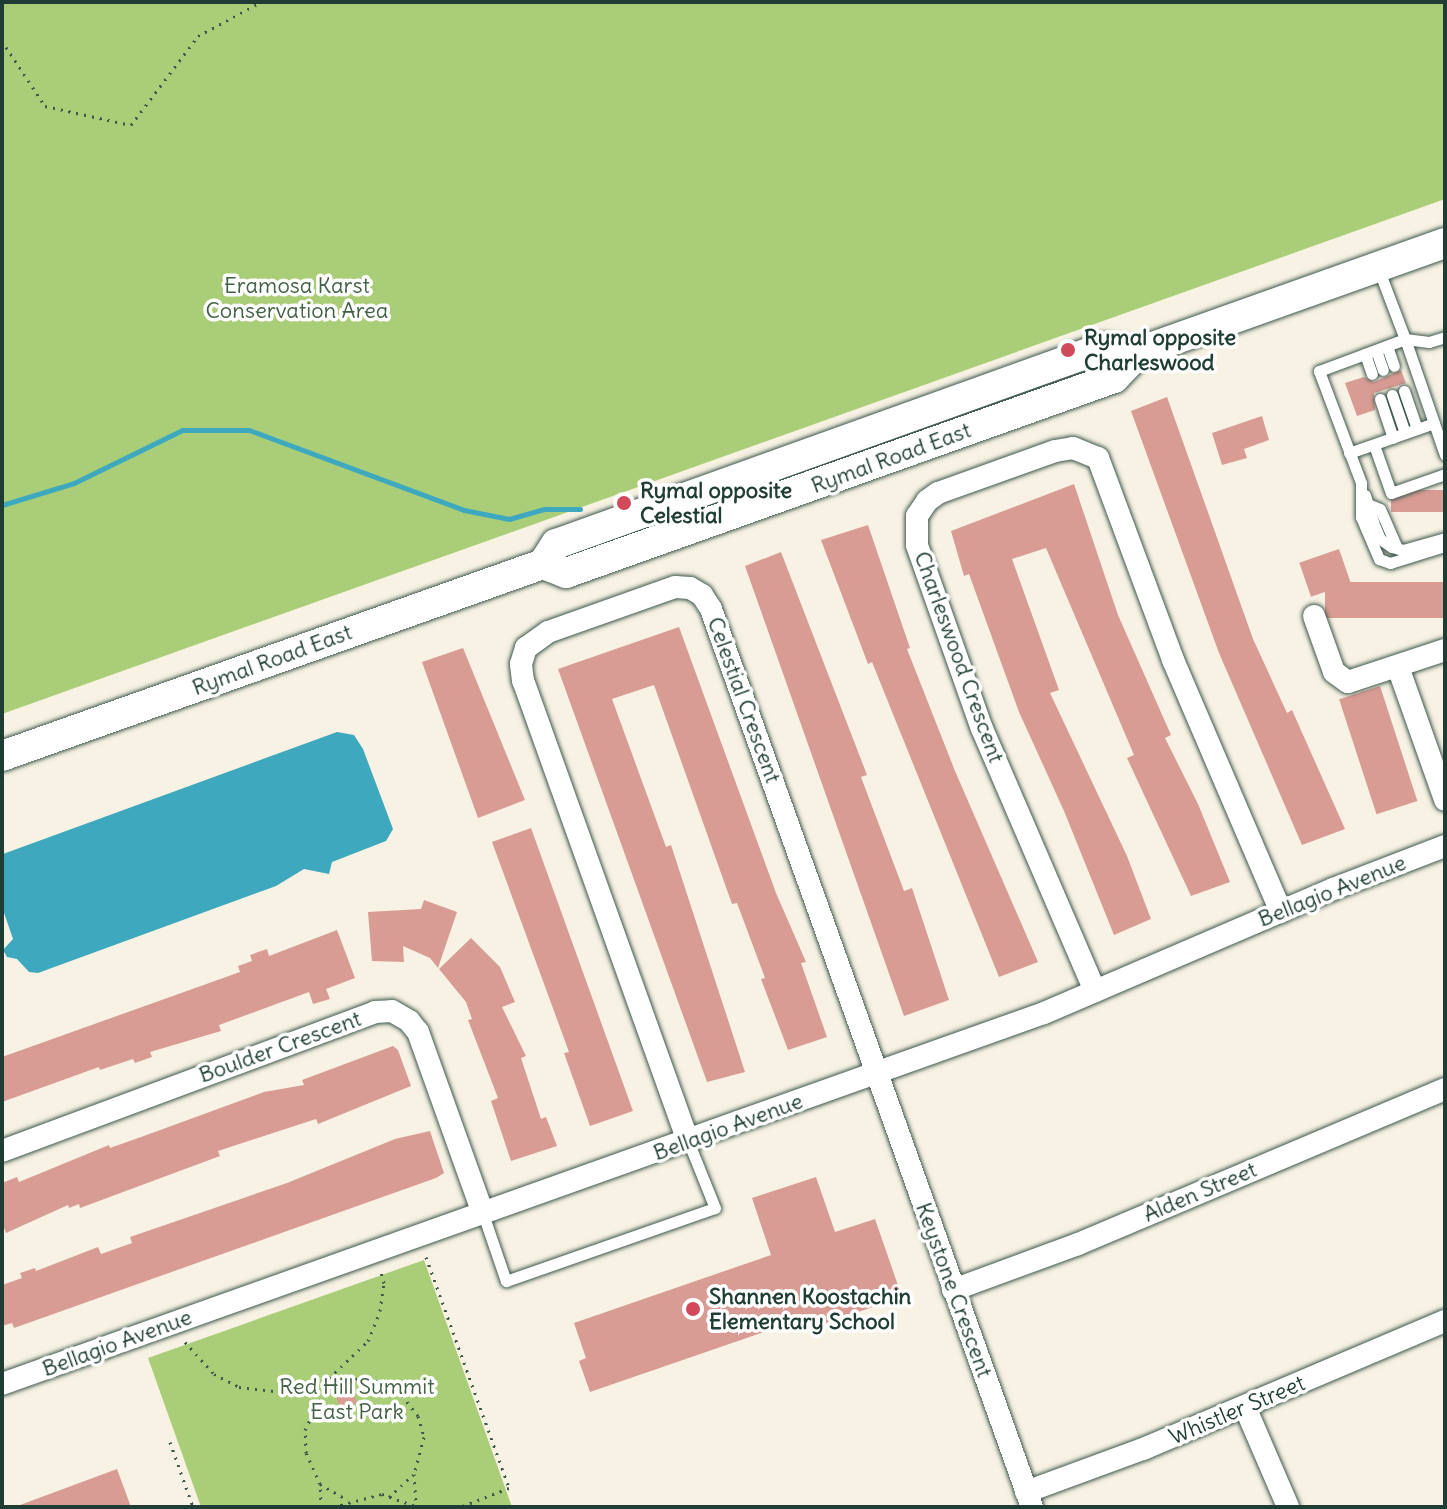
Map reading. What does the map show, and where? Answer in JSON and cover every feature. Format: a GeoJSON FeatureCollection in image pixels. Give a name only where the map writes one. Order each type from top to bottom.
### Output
{"type":"FeatureCollection","features":[{"type":"Feature","properties":{"kind":"main road","name":"Rymal Road East"},"geometry":{"type":"LineString","coordinates":[[2,756],[543,564],[556,544],[1102,348],[1139,352],[1445,243]]}},
{"type":"Feature","properties":{"kind":"street","name":"Charleswood Crescent"},"geometry":{"type":"LineString","coordinates":[[1095,991],[982,729],[917,545],[917,516],[927,501],[938,493],[1055,451],[1073,448],[1098,458],[1173,660],[1281,912]]}},
{"type":"Feature","properties":{"kind":"street","name":"Celestial Crescent"},"geometry":{"type":"LineString","coordinates":[[688,1141],[523,681],[521,664],[526,648],[548,632],[675,587],[690,588],[702,595],[711,609],[877,1073]]}},
{"type":"Feature","properties":{"kind":"street"},"geometry":{"type":"LineString","coordinates":[[1314,616],[1334,672],[1340,678],[1360,681],[1445,650]]}},
{"type":"Feature","properties":{"kind":"street"},"geometry":{"type":"LineString","coordinates":[[1398,667],[1445,800]]}},
{"type":"Feature","properties":{"kind":"street","name":"Bellagio Avenue"},"geometry":{"type":"LineString","coordinates":[[2,1384],[877,1073],[1095,991],[1445,846]]}},
{"type":"Feature","properties":{"kind":"street","name":"Boulder Crescent"},"geometry":{"type":"LineString","coordinates":[[2,1151],[375,1012],[392,1011],[409,1021],[418,1032],[483,1214]]}},
{"type":"Feature","properties":{"kind":"street","name":"Keystone Crescent"},"geometry":{"type":"LineString","coordinates":[[877,1073],[1029,1499]]}},
{"type":"Feature","properties":{"kind":"street","name":"Alden Street"},"geometry":{"type":"LineString","coordinates":[[953,1290],[1078,1244],[1445,1089]]}},
{"type":"Feature","properties":{"kind":"street","name":"Whistler Street"},"geometry":{"type":"LineString","coordinates":[[1029,1499],[1445,1321]]}},
{"type":"Feature","properties":{"kind":"street"},"geometry":{"type":"LineString","coordinates":[[1245,1407],[1288,1507]]}},
{"type":"Feature","properties":{"kind":"lane"},"geometry":{"type":"LineString","coordinates":[[1377,267],[1445,455]]}},
{"type":"Feature","properties":{"kind":"lane"},"geometry":{"type":"LineString","coordinates":[[1445,337],[1429,342],[1405,339],[1319,371],[1380,539],[1397,548],[1445,538]]}},
{"type":"Feature","properties":{"kind":"lane"},"geometry":{"type":"LineString","coordinates":[[1376,350],[1383,370],[1376,350]]}},
{"type":"Feature","properties":{"kind":"lane"},"geometry":{"type":"LineString","coordinates":[[1405,433],[1392,395],[1405,433]]}},
{"type":"Feature","properties":{"kind":"lane"},"geometry":{"type":"LineString","coordinates":[[1349,453],[1434,423]]}},
{"type":"Feature","properties":{"kind":"lane"},"geometry":{"type":"LineString","coordinates":[[1374,445],[1391,493],[1445,474]]}},
{"type":"Feature","properties":{"kind":"lane"},"geometry":{"type":"LineString","coordinates":[[1361,483],[1361,517],[1379,559],[1390,563],[1445,546]]}},
{"type":"Feature","properties":{"kind":"lane"},"geometry":{"type":"LineString","coordinates":[[483,1214],[506,1281],[715,1208],[688,1141]]}},
{"type":"Feature","properties":{"kind":"path"},"geometry":{"type":"LineString","coordinates":[[2,47],[6,47],[45,106],[131,125],[198,36],[261,2]]}},
{"type":"Feature","properties":{"kind":"path"},"geometry":{"type":"LineString","coordinates":[[426,1257],[509,1488],[460,1507]]}},
{"type":"Feature","properties":{"kind":"path"},"geometry":{"type":"LineString","coordinates":[[185,1342],[214,1374],[239,1387],[292,1393],[329,1378],[368,1341],[380,1311],[384,1283],[381,1272]]}},
{"type":"Feature","properties":{"kind":"path"},"geometry":{"type":"LineString","coordinates":[[329,1378],[333,1388]]}},
{"type":"Feature","properties":{"kind":"path"},"geometry":{"type":"LineString","coordinates":[[321,1507],[320,1484],[306,1453],[305,1430],[319,1401],[333,1388],[359,1378],[381,1382],[408,1399],[424,1437],[414,1474],[417,1507],[382,1494],[333,1507]]}},
{"type":"Feature","properties":{"kind":"path"},"geometry":{"type":"LineString","coordinates":[[170,1442],[193,1507]]}},
{"type":"Feature","properties":{"kind":"path"},"geometry":{"type":"LineString","coordinates":[[389,1497],[414,1474]]}},
{"type":"Feature","properties":{"kind":"path"},"geometry":{"type":"LineString","coordinates":[[320,1484],[350,1501]]}},
{"type":"Feature","properties":{"kind":"green space","name":"Eramosa Karst Conservation Area"},"geometry":{"type":"Polygon","coordinates":[[[2,2],[1445,2],[1445,199],[2,714],[2,2]]]}},
{"type":"Feature","properties":{"kind":"green space","name":"Red Hill Summit East Park"},"geometry":{"type":"Polygon","coordinates":[[[424,1260],[512,1507],[201,1507],[148,1358],[424,1260]]]}},
{"type":"Feature","properties":{"kind":"water"},"geometry":{"type":"Polygon","coordinates":[[[337,732],[354,735],[363,749],[393,829],[386,841],[332,862],[329,874],[304,869],[276,886],[38,973],[29,972],[17,959],[7,957],[3,950],[13,939],[2,907],[3,854],[337,732]]]}},
{"type":"Feature","properties":{"kind":"building"},"geometry":{"type":"Polygon","coordinates":[[[1401,370],[1406,383],[1374,393],[1375,410],[1357,416],[1345,383],[1364,377],[1374,382],[1401,370]]]}},
{"type":"Feature","properties":{"kind":"building"},"geometry":{"type":"Polygon","coordinates":[[[1167,397],[1253,639],[1287,713],[1292,710],[1345,829],[1302,845],[1219,653],[1131,411],[1167,397]]]}},
{"type":"Feature","properties":{"kind":"building"},"geometry":{"type":"Polygon","coordinates":[[[1262,416],[1269,440],[1244,449],[1247,458],[1222,465],[1212,433],[1262,416]]]}},
{"type":"Feature","properties":{"kind":"building"},"geometry":{"type":"Polygon","coordinates":[[[1074,484],[1118,615],[1171,735],[1165,738],[1198,804],[1230,882],[1191,896],[1127,758],[1134,755],[1046,548],[1012,559],[1059,690],[1050,693],[1127,856],[1151,919],[1114,935],[1064,811],[1019,712],[969,574],[964,576],[951,531],[1074,484]]]}},
{"type":"Feature","properties":{"kind":"building"},"geometry":{"type":"Polygon","coordinates":[[[1391,490],[1445,490],[1445,512],[1391,512],[1391,490]]]}},
{"type":"Feature","properties":{"kind":"building"},"geometry":{"type":"Polygon","coordinates":[[[868,525],[910,648],[907,649],[955,771],[1038,962],[999,977],[872,662],[868,664],[821,540],[868,525]]]}},
{"type":"Feature","properties":{"kind":"building"},"geometry":{"type":"Polygon","coordinates":[[[1339,549],[1351,583],[1311,597],[1299,563],[1339,549]]]}},
{"type":"Feature","properties":{"kind":"building"},"geometry":{"type":"Polygon","coordinates":[[[781,552],[867,775],[861,777],[904,891],[912,888],[949,1000],[904,1016],[745,566],[781,552]]]}},
{"type":"Feature","properties":{"kind":"building"},"geometry":{"type":"Polygon","coordinates":[[[1325,582],[1445,582],[1445,618],[1325,618],[1325,582]]]}},
{"type":"Feature","properties":{"kind":"building"},"geometry":{"type":"Polygon","coordinates":[[[679,627],[776,893],[806,962],[801,963],[827,1037],[788,1050],[761,979],[765,978],[737,903],[732,904],[654,685],[612,699],[666,847],[671,845],[745,1072],[707,1082],[558,669],[679,627]]]}},
{"type":"Feature","properties":{"kind":"building"},"geometry":{"type":"Polygon","coordinates":[[[463,648],[525,800],[478,818],[422,662],[463,648]]]}},
{"type":"Feature","properties":{"kind":"building"},"geometry":{"type":"Polygon","coordinates":[[[1380,686],[1417,801],[1376,814],[1339,699],[1380,686]]]}},
{"type":"Feature","properties":{"kind":"building"},"geometry":{"type":"Polygon","coordinates":[[[531,828],[633,1111],[590,1126],[564,1053],[569,1052],[492,842],[531,828]]]}},
{"type":"Feature","properties":{"kind":"building"},"geometry":{"type":"Polygon","coordinates":[[[424,900],[457,912],[438,968],[430,958],[403,946],[404,962],[372,961],[368,912],[421,909],[424,900]]]}},
{"type":"Feature","properties":{"kind":"building"},"geometry":{"type":"Polygon","coordinates":[[[337,930],[355,978],[326,989],[330,999],[313,1004],[309,992],[219,1025],[221,1031],[150,1052],[152,1057],[135,1063],[133,1059],[100,1070],[99,1067],[2,1102],[2,1057],[240,972],[238,966],[252,961],[250,955],[267,949],[269,956],[337,930]]]}},
{"type":"Feature","properties":{"kind":"building"},"geometry":{"type":"Polygon","coordinates":[[[471,938],[500,967],[515,1002],[502,1007],[526,1056],[521,1058],[541,1119],[546,1117],[557,1146],[511,1161],[491,1101],[498,1098],[468,1020],[472,1019],[466,1002],[439,969],[471,938]]]}},
{"type":"Feature","properties":{"kind":"building"},"geometry":{"type":"Polygon","coordinates":[[[393,1046],[398,1050],[411,1086],[318,1124],[316,1119],[218,1151],[220,1156],[80,1208],[79,1204],[69,1208],[68,1205],[6,1233],[2,1222],[2,1183],[17,1177],[19,1182],[109,1145],[110,1148],[264,1092],[304,1085],[302,1080],[393,1046]]]}},
{"type":"Feature","properties":{"kind":"building"},"geometry":{"type":"Polygon","coordinates":[[[430,1131],[444,1173],[436,1178],[14,1328],[12,1323],[2,1326],[2,1285],[22,1278],[20,1273],[35,1268],[36,1271],[98,1247],[101,1254],[132,1243],[130,1237],[287,1183],[395,1139],[430,1131]]]}},
{"type":"Feature","properties":{"kind":"building"},"geometry":{"type":"Polygon","coordinates":[[[816,1177],[835,1232],[875,1219],[902,1297],[817,1326],[813,1315],[590,1392],[579,1361],[586,1358],[574,1323],[771,1255],[752,1198],[816,1177]]]}},
{"type":"Feature","properties":{"kind":"building"},"geometry":{"type":"Polygon","coordinates":[[[353,1389],[357,1403],[340,1408],[336,1394],[353,1389]]]}},
{"type":"Feature","properties":{"kind":"building"},"geometry":{"type":"Polygon","coordinates":[[[117,1469],[131,1507],[20,1507],[20,1505],[117,1469]]]}},
{"type":"Feature","properties":{"kind":"waterway"},"geometry":{"type":"LineString","coordinates":[[2,505],[74,483],[182,430],[249,430],[464,510],[509,519],[545,509],[580,509]]}},
{"type":"Feature","properties":{"kind":"place","name":"Rymal opposite Charleswood"},"geometry":{"type":"Point","coordinates":[1068,350]}},
{"type":"Feature","properties":{"kind":"place","name":"Rymal opposite Celestial"},"geometry":{"type":"Point","coordinates":[624,503]}},
{"type":"Feature","properties":{"kind":"place","name":"Shannen Koostachin Elementary School"},"geometry":{"type":"Point","coordinates":[693,1309]}}]}
